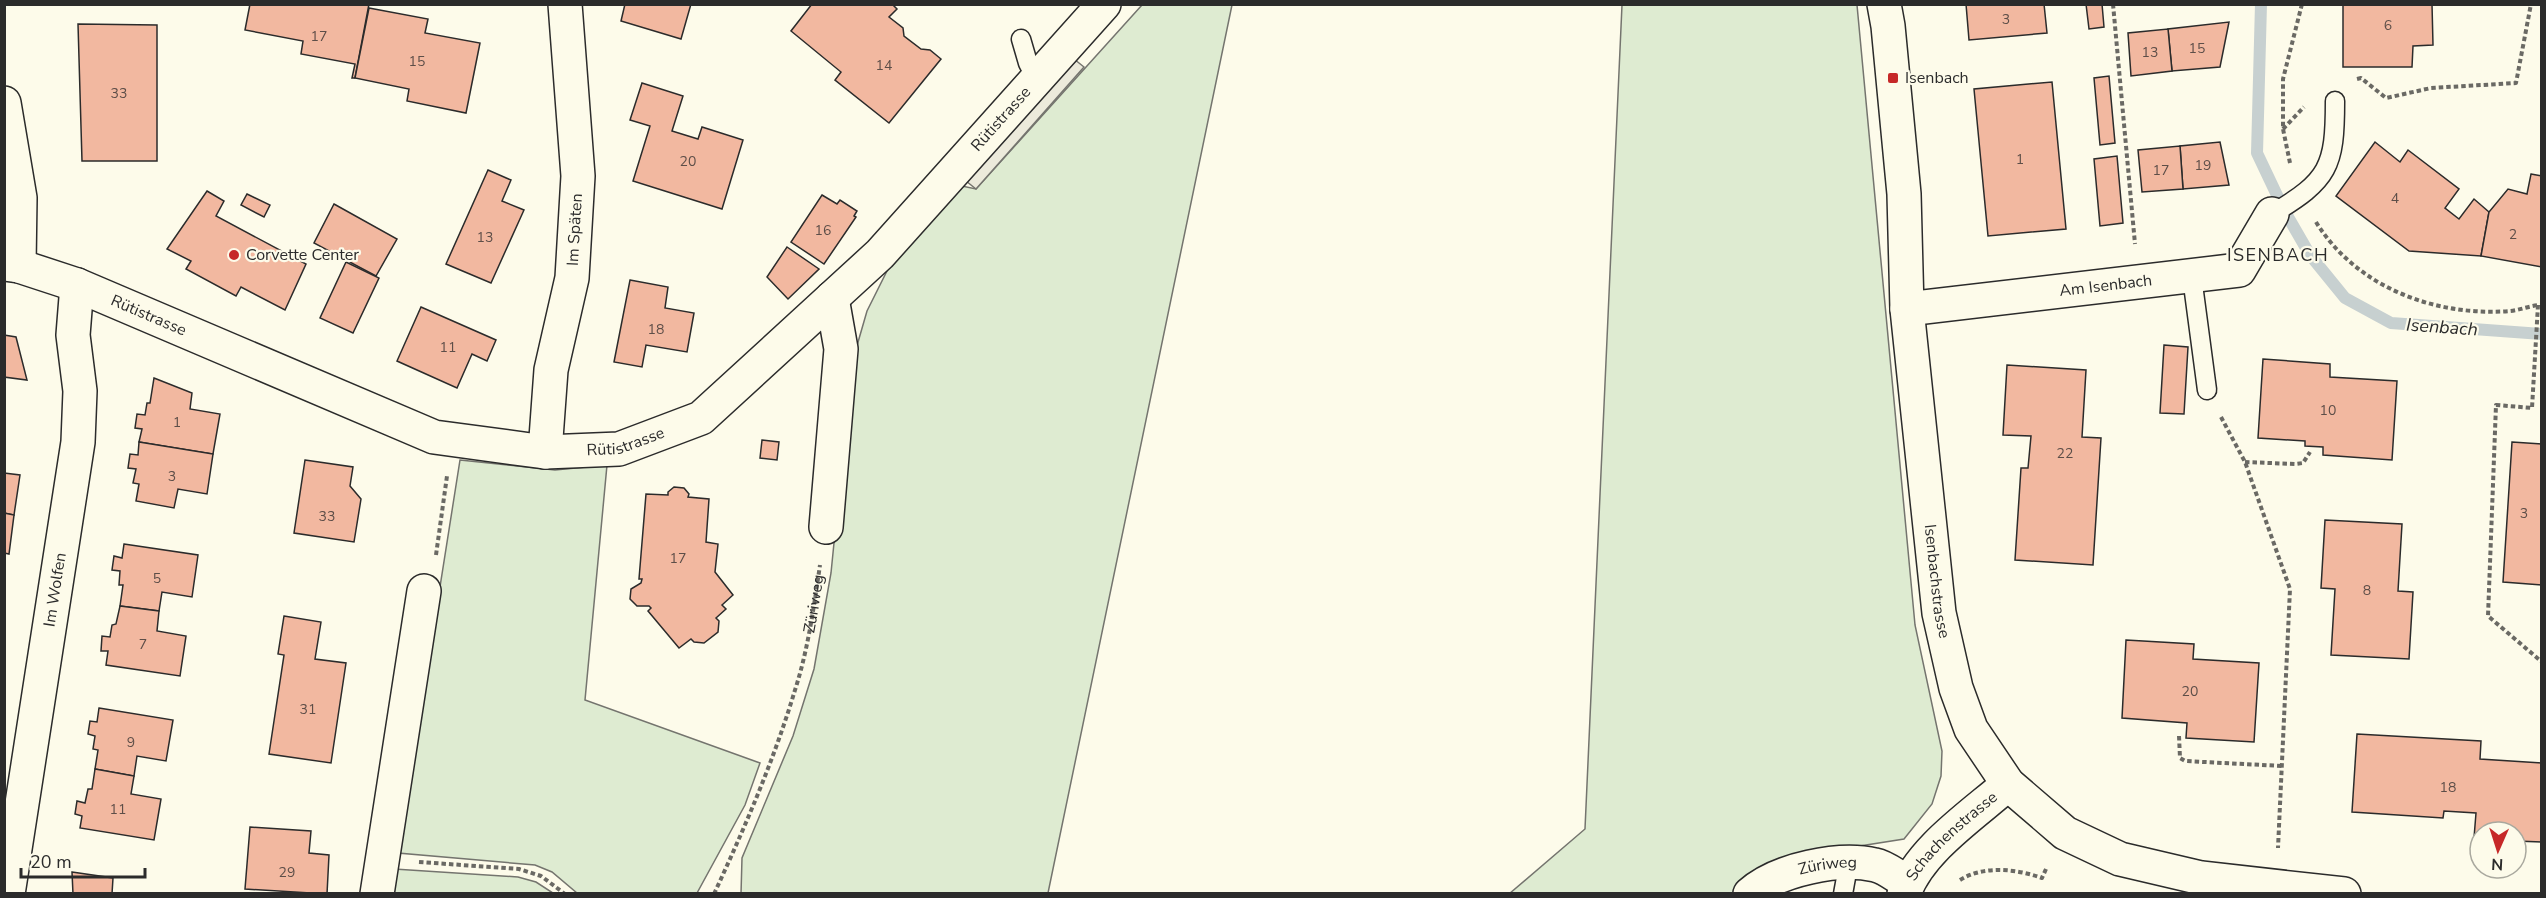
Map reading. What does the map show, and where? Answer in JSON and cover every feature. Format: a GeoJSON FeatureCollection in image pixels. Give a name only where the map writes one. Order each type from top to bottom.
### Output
{"type":"FeatureCollection","features":[{"type":"Feature","properties":{"kind":"street","name":"Im Späten"},"geometry":{"type":"LineString","coordinates":[[545,452],[551,369],[572,278],[578,176],[565,4]]}},
{"type":"Feature","properties":{"kind":"street","name":"Rütistrasse"},"geometry":{"type":"LineString","coordinates":[[12,265],[77,285],[434,437],[545,452],[619,448],[701,417],[832,298],[880,254],[1104,4]]}},
{"type":"Feature","properties":{"kind":"street","name":"Isenbachstrasse"},"geometry":{"type":"LineString","coordinates":[[1884,4],[1904,194],[1907,309],[1940,613],[1947,652],[1971,729],[2008,784],[2065,833],[2120,859],[2201,878],[2344,894]]}},
{"type":"Feature","properties":{"kind":"street"},"geometry":{"type":"LineString","coordinates":[[4,103],[20,198],[12,265]]}},
{"type":"Feature","properties":{"kind":"street","name":"Am Isenbach"},"geometry":{"type":"LineString","coordinates":[[1907,309],[2239,270],[2272,214]]}},
{"type":"Feature","properties":{"kind":"street","name":"Im Wolfen"},"geometry":{"type":"LineString","coordinates":[[8,894],[78,442],[80,391],[73,335],[77,285]]}},
{"type":"Feature","properties":{"kind":"street"},"geometry":{"type":"LineString","coordinates":[[826,527],[841,349],[832,298]]}},
{"type":"Feature","properties":{"kind":"street"},"geometry":{"type":"LineString","coordinates":[[377,894],[424,591]]}},
{"type":"Feature","properties":{"kind":"street","name":"Schachenstrasse"},"geometry":{"type":"LineString","coordinates":[[1906,888],[1936,846],[2008,784]]}},
{"type":"Feature","properties":{"kind":"street","name":"Züriweg"},"geometry":{"type":"LineString","coordinates":[[1750,894],[1757,887],[1797,869],[1849,861],[1877,865],[1906,888]]}},
{"type":"Feature","properties":{"kind":"lane"},"geometry":{"type":"LineString","coordinates":[[1021,39],[1028,63],[1037,80]]}},
{"type":"Feature","properties":{"kind":"lane"},"geometry":{"type":"LineString","coordinates":[[2272,214],[2310,190],[2328,166],[2335,135],[2335,101]]}},
{"type":"Feature","properties":{"kind":"lane"},"geometry":{"type":"LineString","coordinates":[[2192,277],[2207,390]]}},
{"type":"Feature","properties":{"kind":"lane"},"geometry":{"type":"LineString","coordinates":[[1843,894],[1849,861]]}},
{"type":"Feature","properties":{"kind":"path"},"geometry":{"type":"LineString","coordinates":[[2113,4],[2136,254]]}},
{"type":"Feature","properties":{"kind":"path"},"geometry":{"type":"LineString","coordinates":[[2302,4],[2283,79],[2283,129],[2294,178],[2301,197],[2328,240],[2354,267],[2386,288],[2436,306],[2511,311],[2540,305],[2532,408],[2496,405],[2488,616],[2541,662]]}},
{"type":"Feature","properties":{"kind":"path"},"geometry":{"type":"LineString","coordinates":[[2351,81],[2361,78],[2386,98],[2431,88],[2516,83],[2531,4]]}},
{"type":"Feature","properties":{"kind":"path"},"geometry":{"type":"LineString","coordinates":[[2283,129],[2307,105]]}},
{"type":"Feature","properties":{"kind":"path"},"geometry":{"type":"LineString","coordinates":[[2207,390],[2245,462],[2290,589],[2278,849]]}},
{"type":"Feature","properties":{"kind":"path"},"geometry":{"type":"LineString","coordinates":[[424,591],[433,574],[453,440]]}},
{"type":"Feature","properties":{"kind":"path"},"geometry":{"type":"LineString","coordinates":[[2245,462],[2303,463],[2310,452]]}},
{"type":"Feature","properties":{"kind":"path","name":"Züriweg"},"geometry":{"type":"LineString","coordinates":[[714,894],[751,816],[796,689],[812,616],[826,527]]}},
{"type":"Feature","properties":{"kind":"path"},"geometry":{"type":"LineString","coordinates":[[2179,736],[2178,753],[2185,761],[2282,766]]}},
{"type":"Feature","properties":{"kind":"path"},"geometry":{"type":"LineString","coordinates":[[382,859],[519,869],[541,876],[565,894]]}},
{"type":"Feature","properties":{"kind":"path","name":"Schachenstrasse"},"geometry":{"type":"LineString","coordinates":[[1951,885],[1970,874],[1994,870],[2025,872],[2042,878],[2046,869]]}},
{"type":"Feature","properties":{"kind":"green space"},"geometry":{"type":"Polygon","coordinates":[[[1142,5],[1232,5],[1048,893],[741,894],[742,858],[793,736],[814,669],[831,573],[852,363],[867,311],[891,263],[962,186],[976,189],[1142,5]]]}},
{"type":"Feature","properties":{"kind":"green space"},"geometry":{"type":"Polygon","coordinates":[[[1622,5],[1857,5],[1915,625],[1942,751],[1941,776],[1932,804],[1904,839],[1809,854],[1763,869],[1733,893],[1509,894],[1585,829],[1622,5]]]}},
{"type":"Feature","properties":{"kind":"green space"},"geometry":{"type":"Polygon","coordinates":[[[460,460],[555,470],[607,465],[585,700],[760,763],[745,805],[697,893],[577,893],[552,872],[535,865],[398,853],[460,460]]]}},
{"type":"Feature","properties":{"kind":"green space"},"geometry":{"type":"Polygon","coordinates":[[[394,869],[518,877],[536,882],[553,893],[390,894],[394,869]]]}},
{"type":"Feature","properties":{"kind":"shaded area"},"geometry":{"type":"Polygon","coordinates":[[[1074,59],[1084,67],[976,189],[966,181],[1074,59]]]}},
{"type":"Feature","properties":{"kind":"building"},"geometry":{"type":"Polygon","coordinates":[[[250,4],[369,4],[355,78],[352,78],[355,64],[301,54],[303,41],[245,30],[250,4]]]}},
{"type":"Feature","properties":{"kind":"building"},"geometry":{"type":"Polygon","coordinates":[[[625,4],[691,4],[681,39],[621,21],[625,4]]]}},
{"type":"Feature","properties":{"kind":"building"},"geometry":{"type":"Polygon","coordinates":[[[812,4],[892,4],[897,9],[889,17],[903,28],[904,36],[921,49],[930,50],[941,59],[889,123],[835,80],[841,72],[791,31],[812,4]]]}},
{"type":"Feature","properties":{"kind":"building"},"geometry":{"type":"Polygon","coordinates":[[[1966,4],[2044,4],[2047,33],[1969,40],[1966,4]]]}},
{"type":"Feature","properties":{"kind":"building"},"geometry":{"type":"Polygon","coordinates":[[[2086,4],[2102,4],[2104,27],[2089,29],[2086,4]]]}},
{"type":"Feature","properties":{"kind":"building"},"geometry":{"type":"Polygon","coordinates":[[[2343,4],[2432,4],[2433,45],[2413,46],[2412,67],[2343,67],[2343,4]]]}},
{"type":"Feature","properties":{"kind":"building"},"geometry":{"type":"Polygon","coordinates":[[[369,8],[428,19],[425,33],[480,43],[466,113],[407,101],[409,89],[355,78],[369,8]]]}},
{"type":"Feature","properties":{"kind":"building"},"geometry":{"type":"Polygon","coordinates":[[[2229,22],[2220,67],[2172,71],[2168,29],[2229,22]]]}},
{"type":"Feature","properties":{"kind":"building"},"geometry":{"type":"Polygon","coordinates":[[[78,24],[157,25],[157,161],[82,161],[78,24]]]}},
{"type":"Feature","properties":{"kind":"building"},"geometry":{"type":"Polygon","coordinates":[[[2168,29],[2172,71],[2131,76],[2128,33],[2168,29]]]}},
{"type":"Feature","properties":{"kind":"building"},"geometry":{"type":"Polygon","coordinates":[[[2109,76],[2115,143],[2100,145],[2094,78],[2109,76]]]}},
{"type":"Feature","properties":{"kind":"building"},"geometry":{"type":"Polygon","coordinates":[[[2052,82],[2066,229],[1988,236],[1974,89],[2052,82]]]}},
{"type":"Feature","properties":{"kind":"building"},"geometry":{"type":"Polygon","coordinates":[[[642,83],[683,96],[672,131],[698,139],[702,127],[743,140],[722,209],[633,181],[650,126],[630,120],[642,83]]]}},
{"type":"Feature","properties":{"kind":"building"},"geometry":{"type":"Polygon","coordinates":[[[2220,142],[2229,185],[2183,189],[2180,146],[2220,142]]]}},
{"type":"Feature","properties":{"kind":"building"},"geometry":{"type":"Polygon","coordinates":[[[2375,142],[2400,162],[2408,150],[2459,189],[2445,208],[2459,219],[2474,199],[2489,212],[2481,256],[2409,251],[2336,196],[2375,142]]]}},
{"type":"Feature","properties":{"kind":"building"},"geometry":{"type":"Polygon","coordinates":[[[2180,146],[2183,189],[2142,192],[2138,150],[2180,146]]]}},
{"type":"Feature","properties":{"kind":"building"},"geometry":{"type":"Polygon","coordinates":[[[2117,156],[2123,223],[2100,226],[2094,159],[2117,156]]]}},
{"type":"Feature","properties":{"kind":"building"},"geometry":{"type":"Polygon","coordinates":[[[488,170],[511,180],[502,201],[524,210],[491,283],[446,264],[488,170]]]}},
{"type":"Feature","properties":{"kind":"building"},"geometry":{"type":"Polygon","coordinates":[[[2531,174],[2542,176],[2542,267],[2481,256],[2489,212],[2508,189],[2527,194],[2531,174]]]}},
{"type":"Feature","properties":{"kind":"building","name":"Corvette Center"},"geometry":{"type":"Polygon","coordinates":[[[207,191],[224,201],[216,216],[306,264],[285,310],[241,287],[236,296],[186,269],[191,261],[167,249],[207,191]]]}},
{"type":"Feature","properties":{"kind":"building"},"geometry":{"type":"Polygon","coordinates":[[[247,194],[270,205],[264,217],[241,205],[247,194]]]}},
{"type":"Feature","properties":{"kind":"building"},"geometry":{"type":"Polygon","coordinates":[[[822,195],[837,204],[840,200],[857,211],[854,216],[856,217],[824,264],[791,242],[822,195]]]}},
{"type":"Feature","properties":{"kind":"building"},"geometry":{"type":"Polygon","coordinates":[[[334,204],[397,239],[376,276],[314,243],[334,204]]]}},
{"type":"Feature","properties":{"kind":"building"},"geometry":{"type":"Polygon","coordinates":[[[787,247],[819,269],[788,299],[767,277],[787,247]]]}},
{"type":"Feature","properties":{"kind":"building"},"geometry":{"type":"Polygon","coordinates":[[[346,262],[379,278],[353,333],[320,318],[346,262]]]}},
{"type":"Feature","properties":{"kind":"building"},"geometry":{"type":"Polygon","coordinates":[[[630,280],[668,287],[665,308],[694,313],[687,352],[646,345],[642,367],[614,362],[630,280]]]}},
{"type":"Feature","properties":{"kind":"building"},"geometry":{"type":"Polygon","coordinates":[[[421,307],[496,340],[487,361],[472,354],[457,388],[397,361],[421,307]]]}},
{"type":"Feature","properties":{"kind":"building"},"geometry":{"type":"Polygon","coordinates":[[[4,335],[16,337],[27,380],[4,377],[4,335]]]}},
{"type":"Feature","properties":{"kind":"building"},"geometry":{"type":"Polygon","coordinates":[[[2164,345],[2188,347],[2184,414],[2160,413],[2164,345]]]}},
{"type":"Feature","properties":{"kind":"building"},"geometry":{"type":"Polygon","coordinates":[[[2263,359],[2330,364],[2330,377],[2397,381],[2392,460],[2323,455],[2323,447],[2305,446],[2305,441],[2258,438],[2263,359]]]}},
{"type":"Feature","properties":{"kind":"building"},"geometry":{"type":"Polygon","coordinates":[[[2007,365],[2086,370],[2082,437],[2101,438],[2093,565],[2015,560],[2021,468],[2028,468],[2031,436],[2003,435],[2007,365]]]}},
{"type":"Feature","properties":{"kind":"building"},"geometry":{"type":"Polygon","coordinates":[[[154,378],[192,393],[190,409],[220,414],[213,454],[139,442],[142,429],[135,428],[137,414],[145,415],[147,403],[150,403],[154,378]]]}},
{"type":"Feature","properties":{"kind":"building"},"geometry":{"type":"Polygon","coordinates":[[[762,440],[779,442],[777,460],[760,458],[762,440]]]}},
{"type":"Feature","properties":{"kind":"building"},"geometry":{"type":"Polygon","coordinates":[[[139,442],[213,454],[207,494],[178,489],[174,508],[136,501],[139,484],[133,483],[136,469],[128,468],[130,454],[138,455],[139,442]]]}},
{"type":"Feature","properties":{"kind":"building"},"geometry":{"type":"Polygon","coordinates":[[[2512,442],[2542,444],[2542,585],[2503,582],[2512,442]]]}},
{"type":"Feature","properties":{"kind":"building"},"geometry":{"type":"Polygon","coordinates":[[[305,460],[353,467],[350,486],[361,499],[354,542],[294,533],[305,460]]]}},
{"type":"Feature","properties":{"kind":"building"},"geometry":{"type":"Polygon","coordinates":[[[4,473],[20,475],[14,515],[4,513],[4,473]]]}},
{"type":"Feature","properties":{"kind":"building"},"geometry":{"type":"Polygon","coordinates":[[[674,487],[684,488],[689,494],[688,497],[709,499],[706,542],[718,544],[715,572],[733,595],[722,605],[726,609],[716,618],[719,621],[718,632],[704,643],[694,642],[691,639],[679,648],[648,611],[651,608],[649,606],[637,606],[630,599],[631,589],[641,583],[642,579],[639,579],[646,494],[668,495],[674,487]]]}},
{"type":"Feature","properties":{"kind":"building"},"geometry":{"type":"Polygon","coordinates":[[[4,513],[14,515],[9,554],[4,553],[4,513]]]}},
{"type":"Feature","properties":{"kind":"building"},"geometry":{"type":"Polygon","coordinates":[[[2325,520],[2402,524],[2398,591],[2413,592],[2409,659],[2331,655],[2335,589],[2321,588],[2325,520]]]}},
{"type":"Feature","properties":{"kind":"building"},"geometry":{"type":"Polygon","coordinates":[[[124,544],[198,555],[192,597],[162,592],[159,611],[120,606],[123,585],[119,585],[120,571],[112,570],[114,556],[122,558],[124,544]]]}},
{"type":"Feature","properties":{"kind":"building"},"geometry":{"type":"Polygon","coordinates":[[[120,606],[159,611],[157,631],[186,636],[180,676],[106,665],[108,651],[101,651],[102,636],[110,637],[120,606]]]}},
{"type":"Feature","properties":{"kind":"building"},"geometry":{"type":"Polygon","coordinates":[[[284,616],[321,622],[315,659],[346,663],[331,763],[269,754],[284,655],[278,654],[284,616]]]}},
{"type":"Feature","properties":{"kind":"building"},"geometry":{"type":"Polygon","coordinates":[[[2126,640],[2194,644],[2193,659],[2259,663],[2254,742],[2186,738],[2187,723],[2122,718],[2126,640]]]}},
{"type":"Feature","properties":{"kind":"building"},"geometry":{"type":"Polygon","coordinates":[[[99,708],[173,720],[166,761],[137,756],[134,776],[95,769],[98,750],[93,749],[95,736],[88,734],[90,721],[97,722],[99,708]]]}},
{"type":"Feature","properties":{"kind":"building"},"geometry":{"type":"Polygon","coordinates":[[[2357,734],[2481,741],[2480,759],[2542,763],[2542,842],[2528,841],[2528,820],[2475,820],[2476,813],[2444,811],[2443,818],[2352,812],[2357,734]]]}},
{"type":"Feature","properties":{"kind":"building"},"geometry":{"type":"Polygon","coordinates":[[[95,769],[134,776],[131,794],[161,799],[154,840],[80,828],[82,816],[75,814],[77,801],[85,803],[88,789],[92,789],[95,769]]]}},
{"type":"Feature","properties":{"kind":"building"},"geometry":{"type":"Polygon","coordinates":[[[250,827],[311,831],[309,853],[329,855],[327,894],[245,889],[250,827]]]}},
{"type":"Feature","properties":{"kind":"building"},"geometry":{"type":"Polygon","coordinates":[[[72,872],[113,878],[112,894],[73,894],[72,872]]]}},
{"type":"Feature","properties":{"kind":"waterway","name":"Isenbach"},"geometry":{"type":"LineString","coordinates":[[2261,4],[2257,153],[2284,210],[2310,255],[2345,298],[2391,323],[2542,334]]}},
{"type":"Feature","properties":{"kind":"place","name":"Isenbach"},"geometry":{"type":"Point","coordinates":[1893,78]}},
{"type":"Feature","properties":{"kind":"place","name":"Corvette Center"},"geometry":{"type":"Point","coordinates":[234,255]}},
{"type":"Feature","properties":{"kind":"district","name":"ISENBACH"},"geometry":{"type":"Point","coordinates":[2278,255]}}]}
